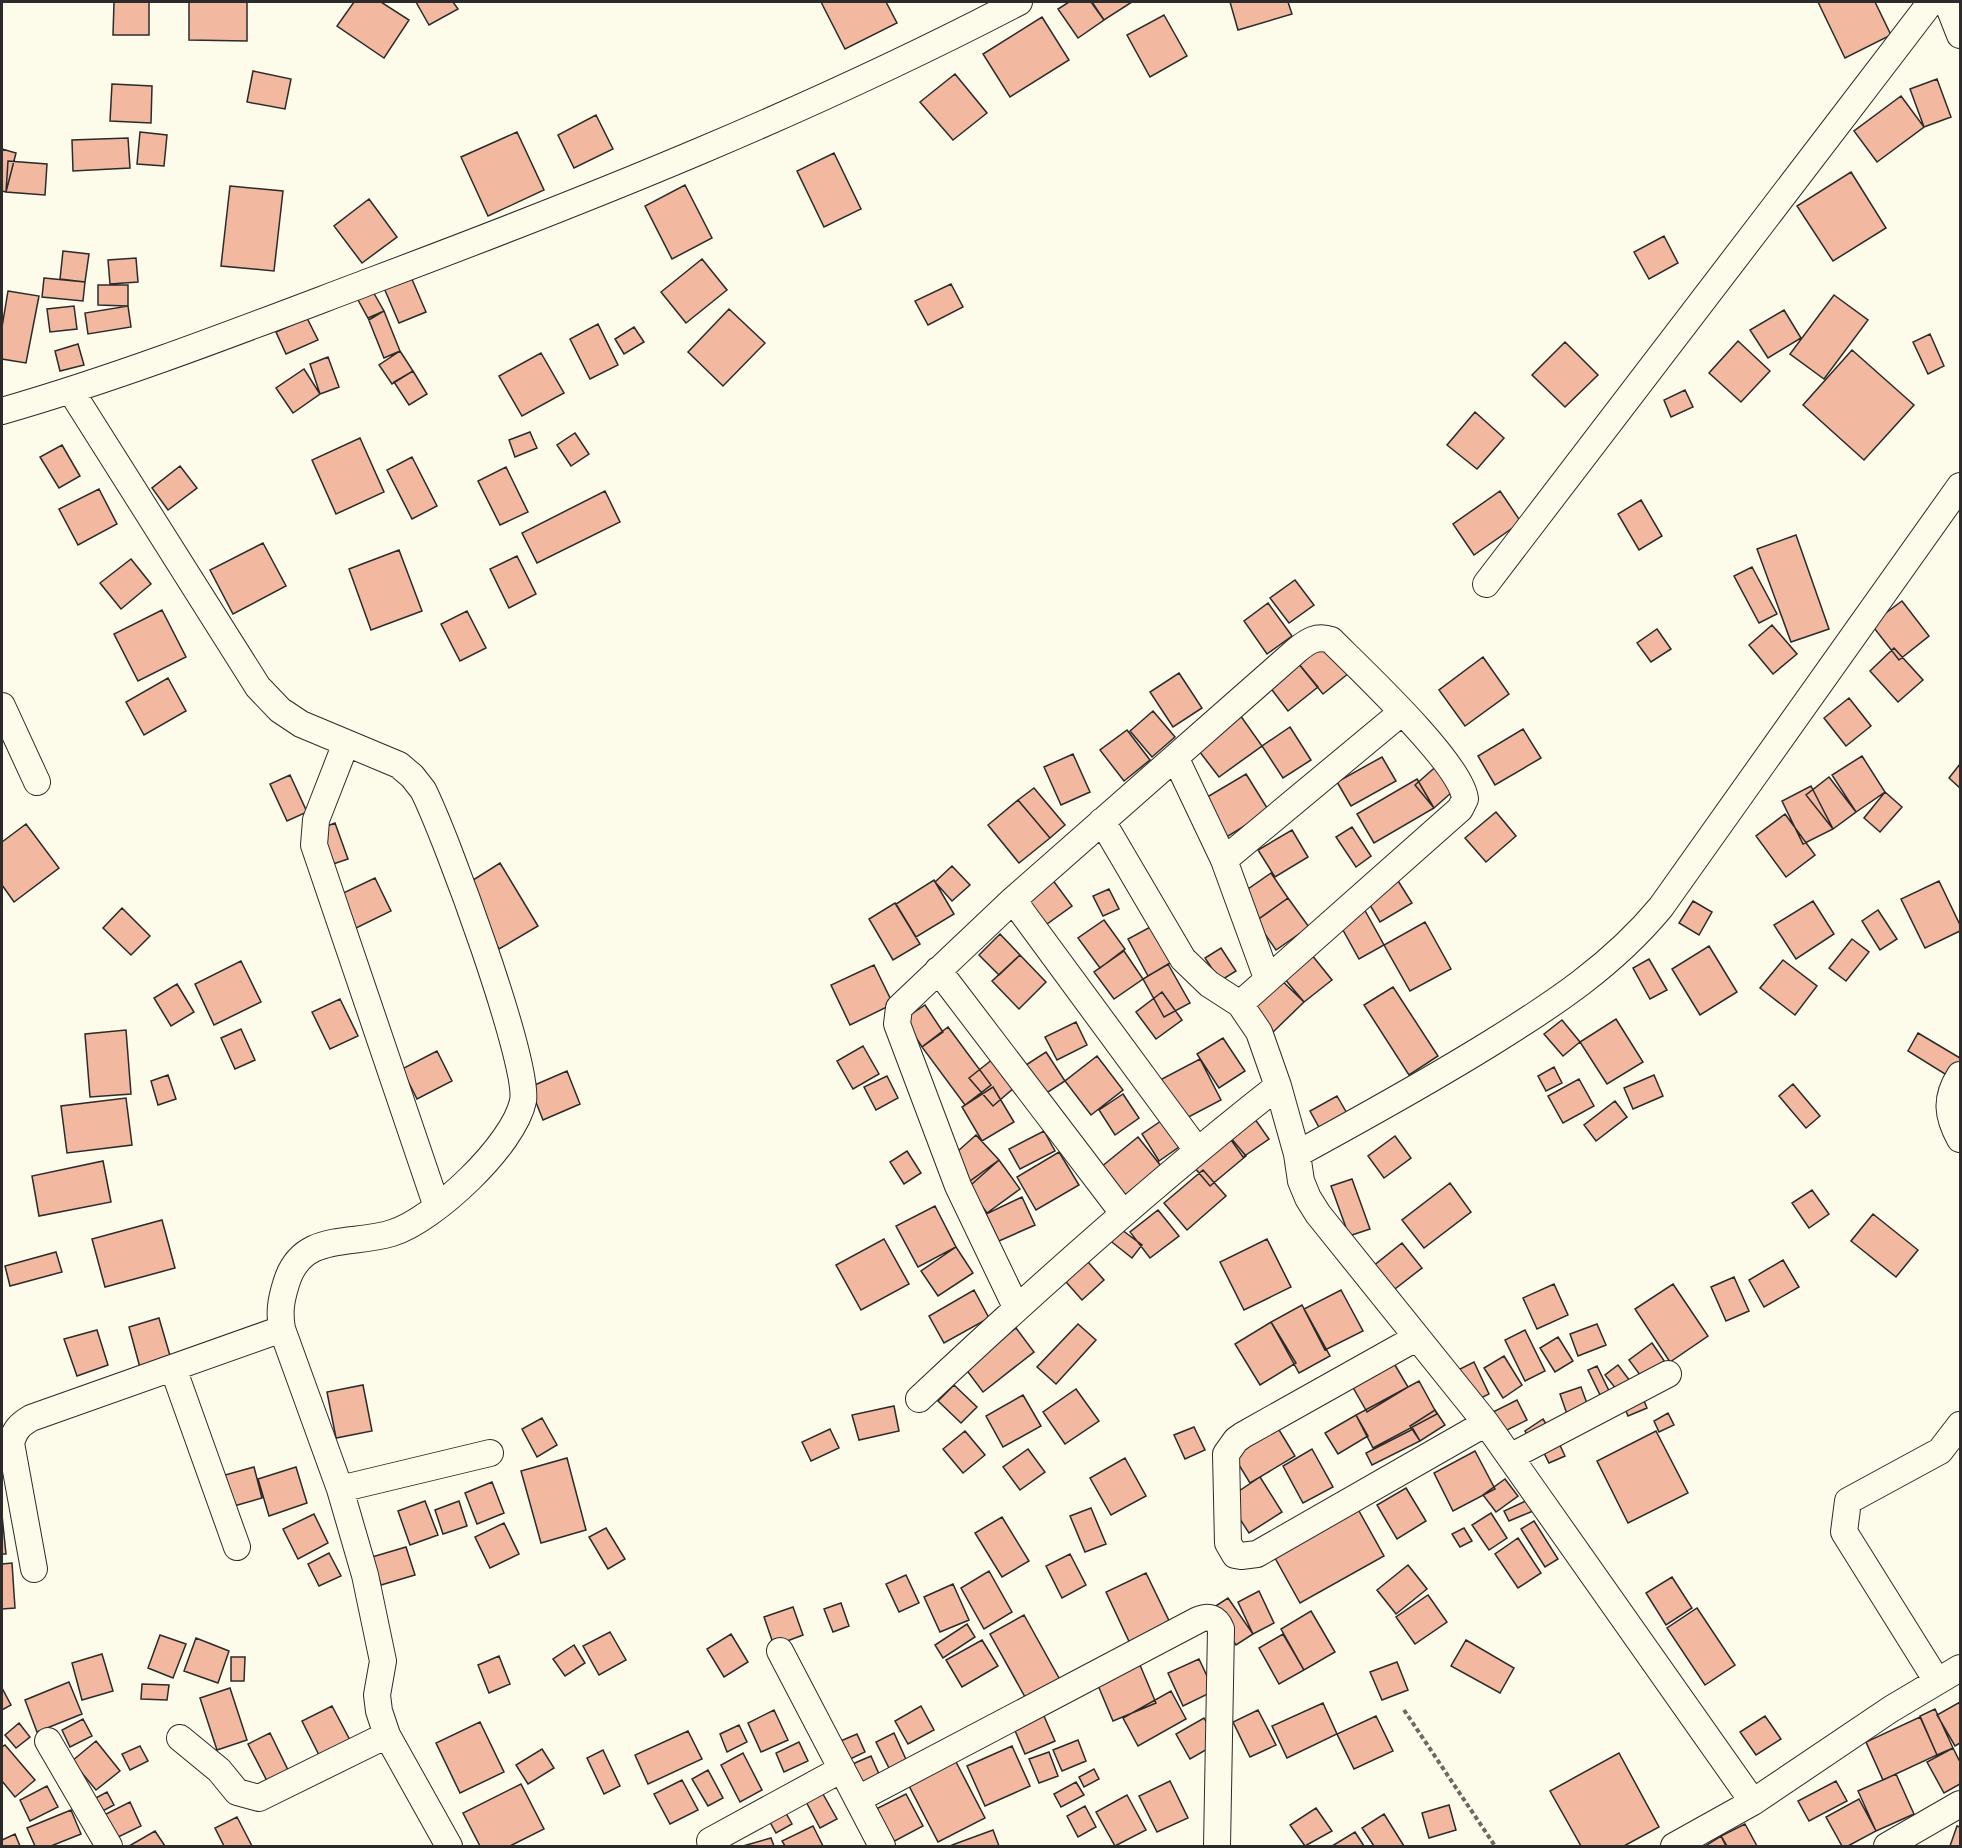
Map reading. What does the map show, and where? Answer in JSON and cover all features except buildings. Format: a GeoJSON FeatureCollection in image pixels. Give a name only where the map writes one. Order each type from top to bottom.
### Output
{"type":"FeatureCollection","features":[{"type":"Feature","properties":{"kind":"street"},"geometry":{"type":"LineString","coordinates":[[2,411],[71,391],[412,266],[649,174],[834,92],[1019,2]]}},
{"type":"Feature","properties":{"kind":"street"},"geometry":{"type":"LineString","coordinates":[[1486,584],[1931,2]]}},
{"type":"Feature","properties":{"kind":"street"},"geometry":{"type":"LineString","coordinates":[[1947,2],[1960,35]]}},
{"type":"Feature","properties":{"kind":"street"},"geometry":{"type":"LineString","coordinates":[[71,391],[258,687],[280,710],[301,724],[399,765],[423,790],[486,958],[523,1077],[523,1100],[506,1139],[485,1164],[437,1207],[393,1233],[327,1243],[298,1260],[289,1273],[281,1301],[282,1329],[340,1489],[381,1646],[383,1661],[377,1695],[387,1735],[449,1846]]}},
{"type":"Feature","properties":{"kind":"street"},"geometry":{"type":"LineString","coordinates":[[1297,1154],[1428,1082],[1555,1003],[1597,972],[1634,940],[1661,908],[1960,486]]}},
{"type":"Feature","properties":{"kind":"street"},"geometry":{"type":"LineString","coordinates":[[1016,1307],[958,1186],[897,1024],[896,1016],[904,1001],[1013,900],[1176,759],[1297,650],[1315,638],[1331,640],[1402,712],[1456,774],[1465,799],[1460,809],[1240,1004]]}},
{"type":"Feature","properties":{"kind":"street"},"geometry":{"type":"LineString","coordinates":[[2,706],[37,782]]}},
{"type":"Feature","properties":{"kind":"street"},"geometry":{"type":"LineString","coordinates":[[1224,860],[1402,712]]}},
{"type":"Feature","properties":{"kind":"street"},"geometry":{"type":"LineString","coordinates":[[346,743],[316,820],[314,845],[437,1207]]}},
{"type":"Feature","properties":{"kind":"street"},"geometry":{"type":"LineString","coordinates":[[1176,759],[1224,860],[1267,978]]}},
{"type":"Feature","properties":{"kind":"street"},"geometry":{"type":"LineString","coordinates":[[1102,821],[1183,958],[1209,984],[1240,1004],[1259,1032],[1278,1086],[1297,1154],[1301,1181],[1308,1198],[1416,1338],[1486,1423],[1753,1802]]}},
{"type":"Feature","properties":{"kind":"street"},"geometry":{"type":"LineString","coordinates":[[1013,900],[1197,1150]]}},
{"type":"Feature","properties":{"kind":"street"},"geometry":{"type":"LineString","coordinates":[[938,970],[1123,1213]]}},
{"type":"Feature","properties":{"kind":"street"},"geometry":{"type":"LineString","coordinates":[[1960,1075],[1952,1088],[1947,1109],[1960,1139]]}},
{"type":"Feature","properties":{"kind":"street"},"geometry":{"type":"LineString","coordinates":[[919,1399],[1016,1307],[1123,1213],[1197,1150],[1278,1086]]}},
{"type":"Feature","properties":{"kind":"street"},"geometry":{"type":"LineString","coordinates":[[34,1569],[11,1443],[14,1432],[31,1418],[282,1329]]}},
{"type":"Feature","properties":{"kind":"street"},"geometry":{"type":"LineString","coordinates":[[1416,1338],[1244,1435],[1230,1446],[1226,1454],[1230,1550],[1241,1556],[1257,1554],[1486,1423]]}},
{"type":"Feature","properties":{"kind":"street"},"geometry":{"type":"LineString","coordinates":[[173,1368],[237,1547]]}},
{"type":"Feature","properties":{"kind":"street"},"geometry":{"type":"LineString","coordinates":[[1510,1457],[1668,1374]]}},
{"type":"Feature","properties":{"kind":"street"},"geometry":{"type":"LineString","coordinates":[[1937,1681],[1844,1532],[1844,1518],[1848,1501],[1940,1451],[1960,1425]]}},
{"type":"Feature","properties":{"kind":"street"},"geometry":{"type":"LineString","coordinates":[[340,1489],[490,1453]]}},
{"type":"Feature","properties":{"kind":"street"},"geometry":{"type":"LineString","coordinates":[[858,1799],[1198,1620],[1209,1617],[1217,1621],[1221,1629],[1217,1846]]}},
{"type":"Feature","properties":{"kind":"street"},"geometry":{"type":"LineString","coordinates":[[780,1651],[882,1846]]}},
{"type":"Feature","properties":{"kind":"street"},"geometry":{"type":"LineString","coordinates":[[1674,1846],[1753,1802],[1891,1709],[1960,1668]]}},
{"type":"Feature","properties":{"kind":"street"},"geometry":{"type":"LineString","coordinates":[[180,1738],[219,1770],[237,1792],[259,1798],[387,1735]]}},
{"type":"Feature","properties":{"kind":"street"},"geometry":{"type":"LineString","coordinates":[[48,1741],[109,1846]]}},
{"type":"Feature","properties":{"kind":"street"},"geometry":{"type":"LineString","coordinates":[[710,1841],[842,1769]]}},
{"type":"Feature","properties":{"kind":"street"},"geometry":{"type":"LineString","coordinates":[[1887,1846],[1960,1804]]}},
{"type":"Feature","properties":{"kind":"path"},"geometry":{"type":"LineString","coordinates":[[1404,1710],[1495,1846]]}}]}
